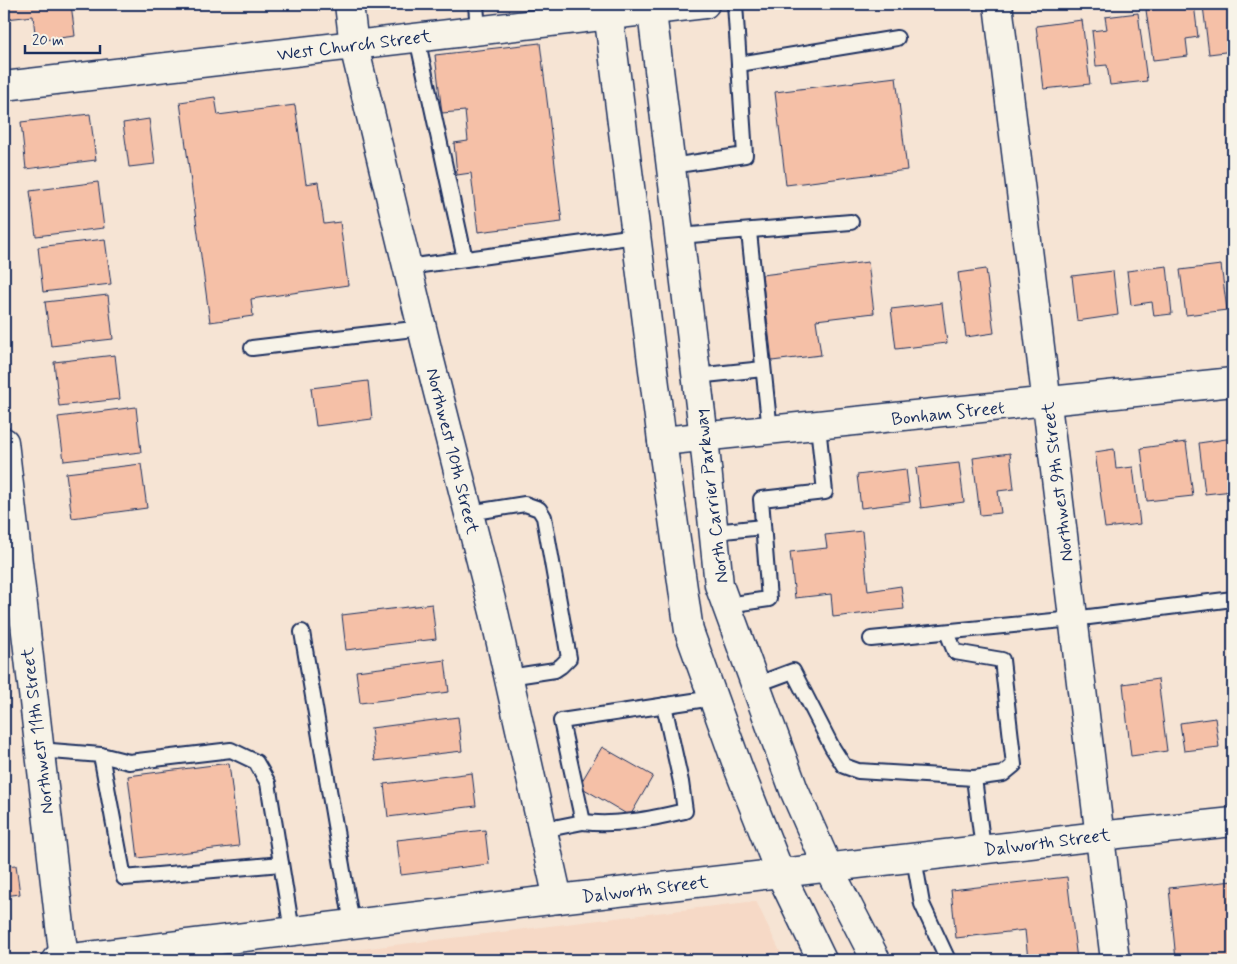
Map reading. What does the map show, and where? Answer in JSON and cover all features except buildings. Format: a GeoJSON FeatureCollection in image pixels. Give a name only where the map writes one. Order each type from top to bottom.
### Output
{"type":"FeatureCollection","features":[{"type":"Feature","properties":{"kind":"street","name":"Northwest 10th Street"},"geometry":{"type":"LineString","coordinates":[[349,4],[354,46],[509,677],[558,899]]}},
{"type":"Feature","properties":{"kind":"street","name":"West Church Street"},"geometry":{"type":"LineString","coordinates":[[4,86],[478,31],[608,9],[704,4]]}},
{"type":"Feature","properties":{"kind":"street","name":"Northwest 9th Street"},"geometry":{"type":"LineString","coordinates":[[998,4],[1115,960]]}},
{"type":"Feature","properties":{"kind":"street","name":"North Carrier Parkway"},"geometry":{"type":"LineString","coordinates":[[652,7],[704,438],[719,585],[794,790],[828,867],[876,960]]}},
{"type":"Feature","properties":{"kind":"street"},"geometry":{"type":"LineString","coordinates":[[608,9],[662,441],[689,631],[738,766],[780,873],[822,960]]}},
{"type":"Feature","properties":{"kind":"street","name":"Bonham Street"},"geometry":{"type":"LineString","coordinates":[[662,441],[1047,403],[1233,382]]}},
{"type":"Feature","properties":{"kind":"street","name":"Northwest 11th Street"},"geometry":{"type":"LineString","coordinates":[[4,442],[8,523],[39,750],[62,960]]}},
{"type":"Feature","properties":{"kind":"street","name":"Dalworth Street"},"geometry":{"type":"LineString","coordinates":[[62,960],[828,867],[1233,822]]}},
{"type":"Feature","properties":{"kind":"lane"},"geometry":{"type":"LineString","coordinates":[[476,4],[478,31]]}},
{"type":"Feature","properties":{"kind":"lane"},"geometry":{"type":"LineString","coordinates":[[671,166],[745,155],[735,4]]}},
{"type":"Feature","properties":{"kind":"lane"},"geometry":{"type":"LineString","coordinates":[[417,38],[465,259]]}},
{"type":"Feature","properties":{"kind":"lane"},"geometry":{"type":"LineString","coordinates":[[739,64],[897,38]]}},
{"type":"Feature","properties":{"kind":"lane"},"geometry":{"type":"LineString","coordinates":[[679,236],[749,232],[851,222]]}},
{"type":"Feature","properties":{"kind":"lane"},"geometry":{"type":"LineString","coordinates":[[749,232],[770,431]]}},
{"type":"Feature","properties":{"kind":"lane"},"geometry":{"type":"LineString","coordinates":[[407,267],[636,236]]}},
{"type":"Feature","properties":{"kind":"lane"},"geometry":{"type":"LineString","coordinates":[[252,348],[422,328]]}},
{"type":"Feature","properties":{"kind":"lane"},"geometry":{"type":"LineString","coordinates":[[696,376],[763,369]]}},
{"type":"Feature","properties":{"kind":"lane"},"geometry":{"type":"LineString","coordinates":[[727,605],[770,599],[761,499],[824,492],[818,426]]}},
{"type":"Feature","properties":{"kind":"lane"},"geometry":{"type":"LineString","coordinates":[[469,513],[525,504],[539,509],[544,517],[569,658],[555,670],[509,677]]}},
{"type":"Feature","properties":{"kind":"lane"},"geometry":{"type":"LineString","coordinates":[[714,532],[763,526]]}},
{"type":"Feature","properties":{"kind":"lane"},"geometry":{"type":"LineString","coordinates":[[871,639],[1073,619],[1233,599]]}},
{"type":"Feature","properties":{"kind":"lane"},"geometry":{"type":"LineString","coordinates":[[302,632],[352,924]]}},
{"type":"Feature","properties":{"kind":"lane"},"geometry":{"type":"LineString","coordinates":[[756,685],[793,671],[832,747],[844,766],[858,771],[974,778],[1003,774],[1014,765],[1002,660],[955,652],[947,632]]}},
{"type":"Feature","properties":{"kind":"lane"},"geometry":{"type":"LineString","coordinates":[[583,822],[561,721],[713,698]]}},
{"type":"Feature","properties":{"kind":"lane"},"geometry":{"type":"LineString","coordinates":[[543,830],[583,822],[604,824],[645,820],[685,811],[681,782],[664,704]]}},
{"type":"Feature","properties":{"kind":"lane"},"geometry":{"type":"LineString","coordinates":[[39,750],[101,755],[128,762],[231,750],[256,762],[268,783],[292,931]]}},
{"type":"Feature","properties":{"kind":"lane"},"geometry":{"type":"LineString","coordinates":[[101,755],[124,878],[281,864]]}},
{"type":"Feature","properties":{"kind":"lane"},"geometry":{"type":"LineString","coordinates":[[974,778],[983,850]]}},
{"type":"Feature","properties":{"kind":"lane"},"geometry":{"type":"LineString","coordinates":[[914,858],[922,904],[948,960]]}},
{"type":"Feature","properties":{"kind":"shaded area"},"geometry":{"type":"Polygon","coordinates":[[[756,901],[784,960],[271,960],[287,958],[756,901]]]}}]}
